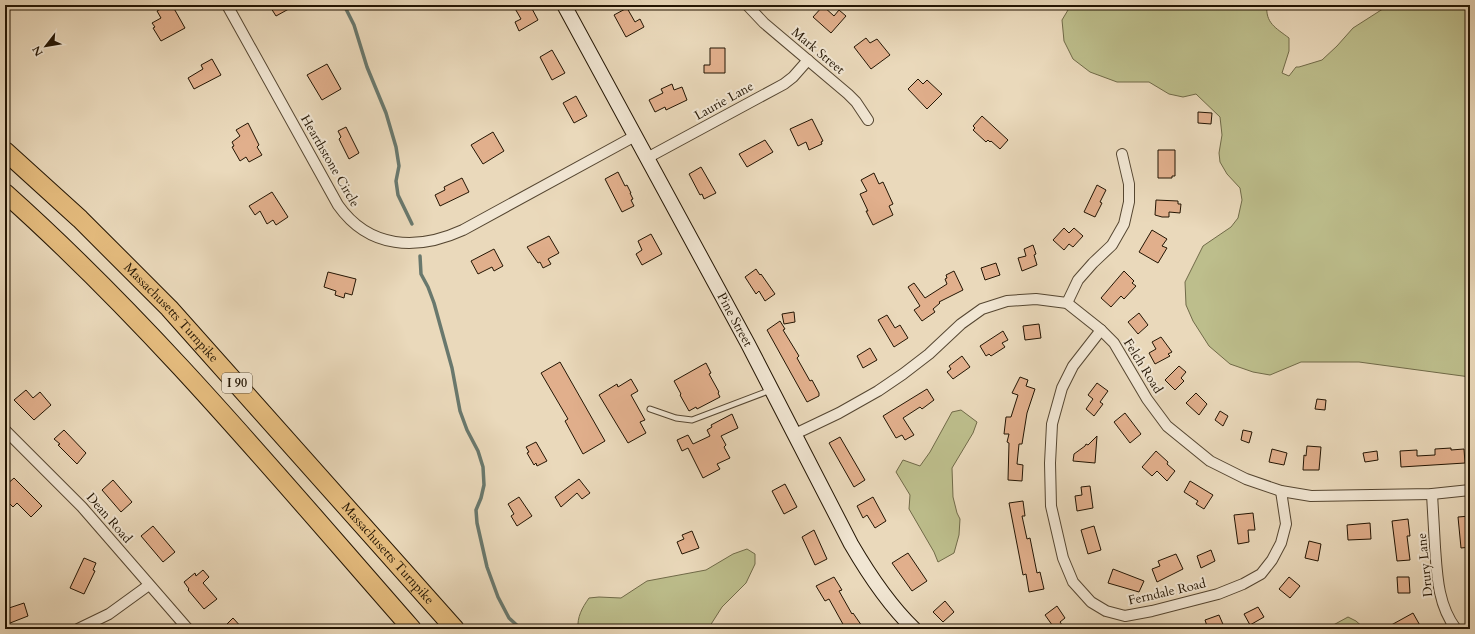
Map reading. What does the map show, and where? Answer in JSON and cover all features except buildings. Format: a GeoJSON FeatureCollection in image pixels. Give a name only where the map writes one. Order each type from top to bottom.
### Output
{"type":"FeatureCollection","features":[{"type":"Feature","properties":{"kind":"highway","name":"Massachusetts Turnpike"},"geometry":{"type":"LineString","coordinates":[[5,151],[80,219],[169,308],[455,629]]}},
{"type":"Feature","properties":{"kind":"highway","name":"I 90"},"geometry":{"type":"LineString","coordinates":[[5,193],[80,263],[167,352],[412,629]]}},
{"type":"Feature","properties":{"kind":"main road","name":"Pine Street"},"geometry":{"type":"LineString","coordinates":[[564,5],[772,389],[862,562],[893,607],[914,629]]}},
{"type":"Feature","properties":{"kind":"street","name":"Hearthstone Circle"},"geometry":{"type":"LineString","coordinates":[[227,5],[338,205],[348,218],[360,227],[387,241],[414,243],[449,236],[635,136]]}},
{"type":"Feature","properties":{"kind":"street","name":"Mark Street"},"geometry":{"type":"LineString","coordinates":[[747,5],[764,23],[856,102],[868,120]]}},
{"type":"Feature","properties":{"kind":"street","name":"Laurie Lane"},"geometry":{"type":"LineString","coordinates":[[647,158],[784,84],[793,77],[808,60]]}},
{"type":"Feature","properties":{"kind":"street"},"geometry":{"type":"LineString","coordinates":[[795,434],[839,413],[897,378],[929,354],[961,324],[982,309],[1007,300],[1036,299],[1067,303],[1078,280],[1112,244],[1124,224],[1129,202],[1129,184],[1122,154]]}},
{"type":"Feature","properties":{"kind":"street","name":"Felch Road"},"geometry":{"type":"LineString","coordinates":[[1067,303],[1101,330],[1114,343],[1167,426],[1210,461],[1246,479],[1281,491],[1311,496],[1432,494],[1470,490]]}},
{"type":"Feature","properties":{"kind":"street","name":"Ferndale Road"},"geometry":{"type":"LineString","coordinates":[[1101,330],[1073,366],[1062,388],[1052,424],[1050,463],[1051,506],[1063,558],[1073,582],[1091,602],[1106,611],[1124,616],[1152,611],[1218,594],[1243,584],[1261,574],[1272,560],[1282,543],[1286,524],[1281,491]]}},
{"type":"Feature","properties":{"kind":"street","name":"Dean Road"},"geometry":{"type":"LineString","coordinates":[[5,430],[82,507],[188,629]]}},
{"type":"Feature","properties":{"kind":"street","name":"Drury Lane"},"geometry":{"type":"LineString","coordinates":[[1432,494],[1438,579],[1441,597],[1446,612],[1456,629]]}},
{"type":"Feature","properties":{"kind":"street"},"geometry":{"type":"LineString","coordinates":[[78,629],[109,614],[149,585]]}},
{"type":"Feature","properties":{"kind":"lane"},"geometry":{"type":"LineString","coordinates":[[650,409],[676,418],[692,420],[772,389]]}},
{"type":"Feature","properties":{"kind":"green space"},"geometry":{"type":"Polygon","coordinates":[[[1071,5],[1267,5],[1268,16],[1272,24],[1289,38],[1289,51],[1282,73],[1289,76],[1296,67],[1322,60],[1353,28],[1389,5],[1470,5],[1470,377],[1359,362],[1301,362],[1270,375],[1253,372],[1230,364],[1209,346],[1193,321],[1186,305],[1185,282],[1203,246],[1231,227],[1238,218],[1242,200],[1240,188],[1227,174],[1220,162],[1219,153],[1222,135],[1220,117],[1196,94],[1183,97],[1169,94],[1149,82],[1117,82],[1090,72],[1073,59],[1064,41],[1062,20],[1071,5]]]}},
{"type":"Feature","properties":{"kind":"green space"},"geometry":{"type":"Polygon","coordinates":[[[961,410],[977,422],[973,433],[952,468],[953,497],[960,519],[959,535],[954,553],[938,562],[934,552],[909,509],[910,495],[896,472],[903,460],[920,466],[930,452],[952,412],[961,410]]]}},
{"type":"Feature","properties":{"kind":"green space"},"geometry":{"type":"Polygon","coordinates":[[[747,549],[755,554],[755,564],[746,583],[722,607],[708,629],[578,629],[580,613],[589,598],[621,598],[647,581],[706,570],[733,554],[747,549]]]}},
{"type":"Feature","properties":{"kind":"green space"},"geometry":{"type":"Polygon","coordinates":[[[1348,617],[1356,621],[1365,629],[1326,629],[1348,617]]]}},
{"type":"Feature","properties":{"kind":"waterway"},"geometry":{"type":"LineString","coordinates":[[344,5],[354,25],[367,67],[386,113],[396,147],[399,166],[396,181],[398,195],[412,224]]}},
{"type":"Feature","properties":{"kind":"waterway"},"geometry":{"type":"LineString","coordinates":[[420,256],[421,274],[434,303],[452,368],[460,411],[467,430],[478,451],[483,467],[484,485],[476,510],[477,523],[487,567],[498,597],[509,618],[521,629]]}}]}
